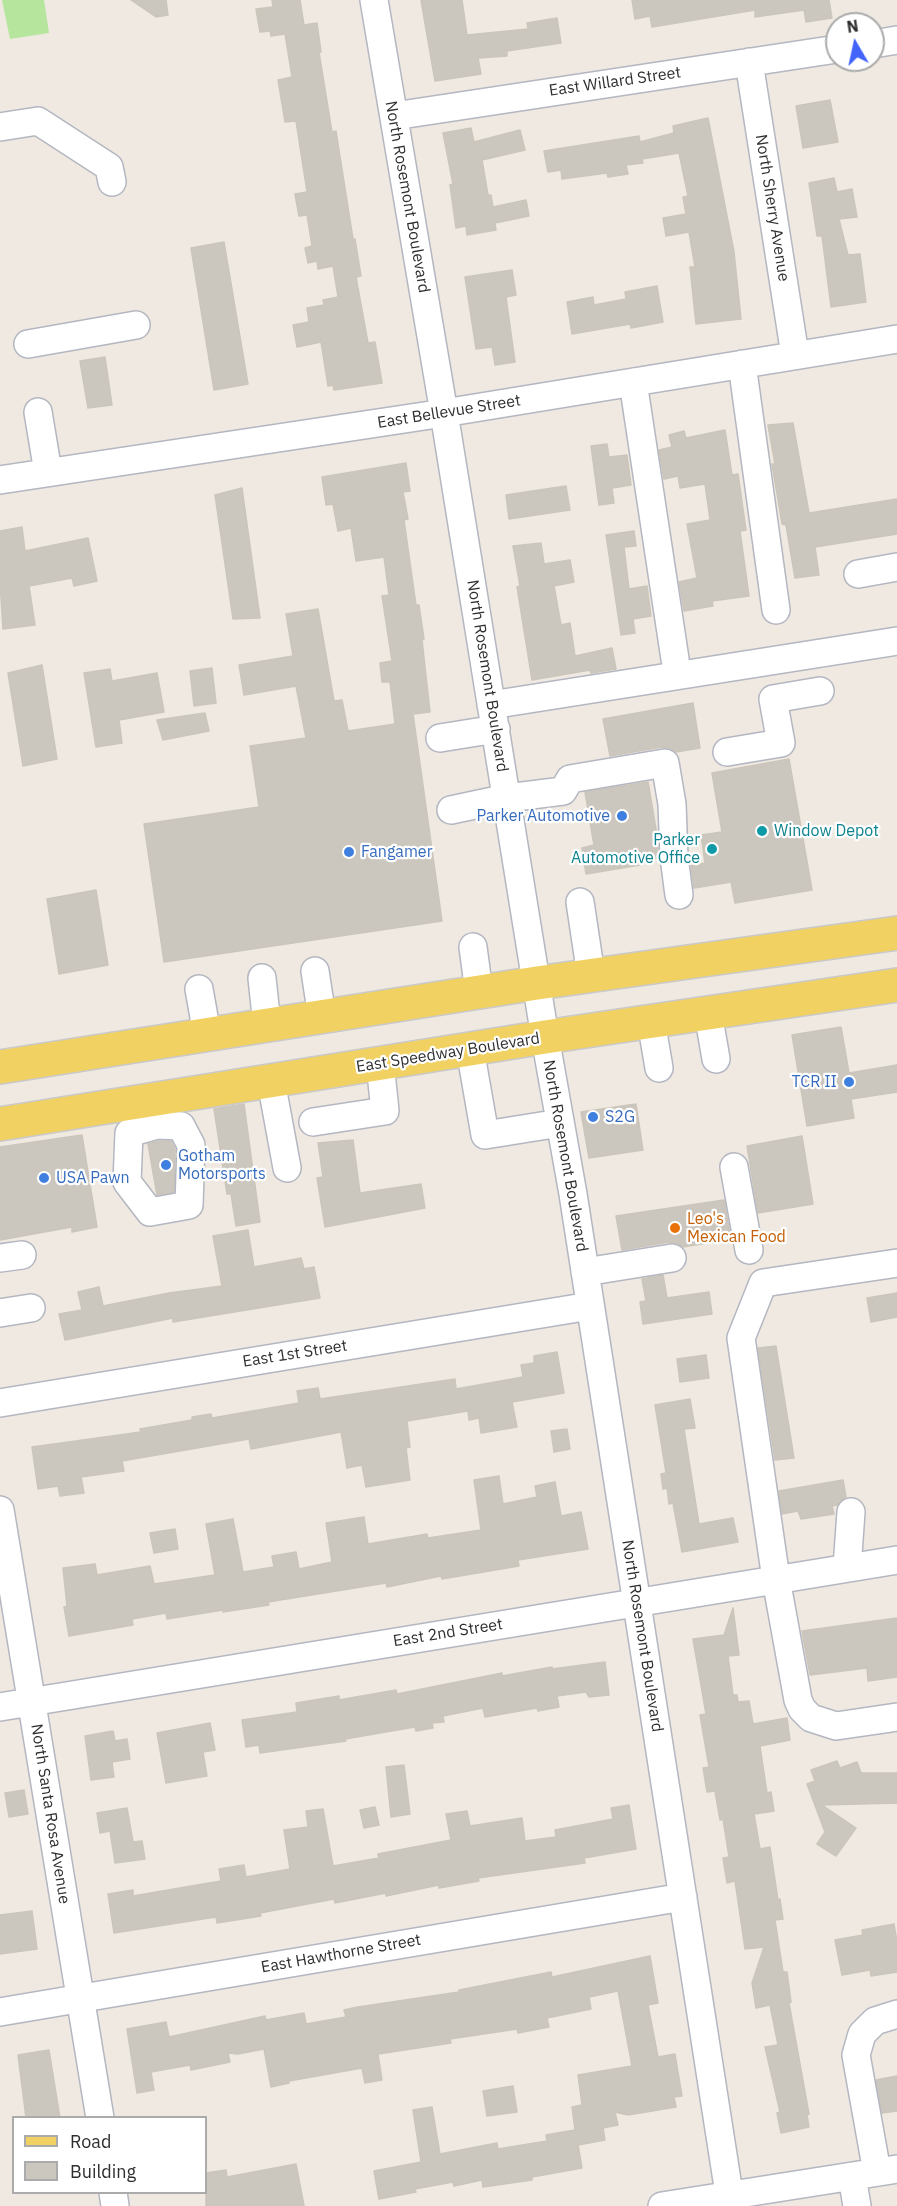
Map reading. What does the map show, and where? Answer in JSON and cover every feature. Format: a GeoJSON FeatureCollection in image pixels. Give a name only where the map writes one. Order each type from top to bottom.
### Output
{"type":"FeatureCollection","features":[{"type":"Feature","properties":{"kind":"main road"},"geometry":{"type":"LineString","coordinates":[[0,1067],[537,983],[897,933]]}},
{"type":"Feature","properties":{"kind":"main road","name":"East Speedway Boulevard"},"geometry":{"type":"LineString","coordinates":[[0,1124],[155,1112],[271,1081],[545,1037],[897,985]]}},
{"type":"Feature","properties":{"kind":"street","name":"North Rosemont Boulevard"},"geometry":{"type":"LineString","coordinates":[[374,0],[585,1272],[730,2200]]}},
{"type":"Feature","properties":{"kind":"street","name":"East Willard Street"},"geometry":{"type":"LineString","coordinates":[[394,116],[825,51]]}},
{"type":"Feature","properties":{"kind":"street","name":"North Sherry Avenue"},"geometry":{"type":"LineString","coordinates":[[749,62],[795,355]]}},
{"type":"Feature","properties":{"kind":"street"},"geometry":{"type":"LineString","coordinates":[[0,127],[38,121],[109,167],[112,182]]}},
{"type":"Feature","properties":{"kind":"street"},"geometry":{"type":"LineString","coordinates":[[28,344],[136,325]]}},
{"type":"Feature","properties":{"kind":"street","name":"East Bellevue Street"},"geometry":{"type":"LineString","coordinates":[[0,480],[444,413],[897,339]]}},
{"type":"Feature","properties":{"kind":"street"},"geometry":{"type":"LineString","coordinates":[[742,364],[776,610]]}},
{"type":"Feature","properties":{"kind":"street"},"geometry":{"type":"LineString","coordinates":[[633,382],[675,659]]}},
{"type":"Feature","properties":{"kind":"street"},"geometry":{"type":"LineString","coordinates":[[38,412],[48,472]]}},
{"type":"Feature","properties":{"kind":"street"},"geometry":{"type":"LineString","coordinates":[[858,574],[897,567]]}},
{"type":"Feature","properties":{"kind":"street"},"geometry":{"type":"LineString","coordinates":[[440,738],[494,717],[897,641]]}},
{"type":"Feature","properties":{"kind":"street"},"geometry":{"type":"LineString","coordinates":[[727,752],[781,742],[773,699],[820,691]]}},
{"type":"Feature","properties":{"kind":"street"},"geometry":{"type":"LineString","coordinates":[[451,810],[507,798],[563,791],[570,779],[664,763],[672,804],[674,857],[679,895]]}},
{"type":"Feature","properties":{"kind":"street"},"geometry":{"type":"LineString","coordinates":[[580,902],[591,975]]}},
{"type":"Feature","properties":{"kind":"street"},"geometry":{"type":"LineString","coordinates":[[473,947],[479,992]]}},
{"type":"Feature","properties":{"kind":"street"},"geometry":{"type":"LineString","coordinates":[[315,971],[322,1017]]}},
{"type":"Feature","properties":{"kind":"street"},"geometry":{"type":"LineString","coordinates":[[262,978],[267,1025]]}},
{"type":"Feature","properties":{"kind":"street"},"geometry":{"type":"LineString","coordinates":[[199,988],[207,1034]]}},
{"type":"Feature","properties":{"kind":"street"},"geometry":{"type":"LineString","coordinates":[[708,1013],[716,1059]]}},
{"type":"Feature","properties":{"kind":"street"},"geometry":{"type":"LineString","coordinates":[[651,1022],[658,1068]]}},
{"type":"Feature","properties":{"kind":"street"},"geometry":{"type":"LineString","coordinates":[[470,1049],[485,1135],[560,1123]]}},
{"type":"Feature","properties":{"kind":"street"},"geometry":{"type":"LineString","coordinates":[[313,1122],[385,1111],[380,1063]]}},
{"type":"Feature","properties":{"kind":"street"},"geometry":{"type":"LineString","coordinates":[[271,1081],[287,1168]]}},
{"type":"Feature","properties":{"kind":"street"},"geometry":{"type":"LineString","coordinates":[[734,1167],[749,1250]]}},
{"type":"Feature","properties":{"kind":"street"},"geometry":{"type":"LineString","coordinates":[[585,1272],[672,1258]]}},
{"type":"Feature","properties":{"kind":"street"},"geometry":{"type":"LineString","coordinates":[[897,1263],[763,1283],[741,1338],[776,1579],[798,1700],[802,1709],[811,1718],[836,1726],[897,1717]]}},
{"type":"Feature","properties":{"kind":"street","name":"East 1st Street"},"geometry":{"type":"LineString","coordinates":[[0,1402],[590,1306]]}},
{"type":"Feature","properties":{"kind":"street"},"geometry":{"type":"LineString","coordinates":[[0,1313],[31,1308]]}},
{"type":"Feature","properties":{"kind":"street","name":"North Santa Rosa Avenue"},"geometry":{"type":"LineString","coordinates":[[0,1510],[3,1551],[31,1702],[100,2116]]}},
{"type":"Feature","properties":{"kind":"street"},"geometry":{"type":"LineString","coordinates":[[847,1568],[851,1512]]}},
{"type":"Feature","properties":{"kind":"street","name":"East 2nd Street"},"geometry":{"type":"LineString","coordinates":[[0,1707],[897,1560]]}},
{"type":"Feature","properties":{"kind":"street","name":"East Hawthorne Street"},"geometry":{"type":"LineString","coordinates":[[0,2012],[683,1897]]}},
{"type":"Feature","properties":{"kind":"street"},"geometry":{"type":"LineString","coordinates":[[857,2206],[876,2172],[856,2055],[862,2034],[875,2021],[897,2014]]}},
{"type":"Feature","properties":{"kind":"street"},"geometry":{"type":"LineString","coordinates":[[662,2206],[730,2200],[876,2172]]}},
{"type":"Feature","properties":{"kind":"green space"},"geometry":{"type":"Polygon","coordinates":[[[2,0],[44,0],[49,33],[10,39],[2,0]]]}},
{"type":"Feature","properties":{"kind":"building"},"geometry":{"type":"Polygon","coordinates":[[[131,0],[166,0],[168,15],[156,17],[131,0]]]}},
{"type":"Feature","properties":{"kind":"building"},"geometry":{"type":"Polygon","coordinates":[[[272,0],[300,0],[304,25],[317,23],[321,52],[319,52],[332,132],[336,131],[361,276],[356,277],[368,343],[375,342],[382,383],[334,390],[333,385],[328,386],[321,342],[297,347],[293,325],[309,322],[307,308],[324,305],[323,300],[338,297],[333,266],[318,269],[317,261],[308,263],[305,248],[312,246],[307,215],[299,216],[295,194],[307,192],[296,121],[285,122],[278,80],[292,77],[285,34],[271,36],[270,31],[260,32],[256,9],[273,7],[272,0]]]}},
{"type":"Feature","properties":{"kind":"building"},"geometry":{"type":"Polygon","coordinates":[[[421,0],[462,0],[467,35],[528,29],[527,23],[557,18],[561,43],[507,51],[507,56],[478,58],[481,74],[435,81],[421,0]]]}},
{"type":"Feature","properties":{"kind":"building"},"geometry":{"type":"Polygon","coordinates":[[[632,0],[829,0],[831,12],[825,12],[825,19],[806,22],[804,10],[755,17],[755,10],[652,27],[650,16],[635,19],[632,0]]]}},
{"type":"Feature","properties":{"kind":"building"},"geometry":{"type":"Polygon","coordinates":[[[830,100],[838,142],[803,148],[796,106],[830,100]]]}},
{"type":"Feature","properties":{"kind":"building"},"geometry":{"type":"Polygon","coordinates":[[[708,118],[734,252],[741,319],[696,324],[690,267],[695,267],[689,232],[666,236],[663,218],[686,214],[683,197],[688,196],[679,153],[642,159],[643,163],[626,165],[628,174],[608,177],[607,173],[562,179],[561,170],[548,172],[544,151],[639,136],[640,142],[674,133],[673,126],[708,118]]]}},
{"type":"Feature","properties":{"kind":"building"},"geometry":{"type":"Polygon","coordinates":[[[471,128],[474,142],[520,130],[525,150],[482,160],[488,195],[491,195],[493,207],[526,200],[529,216],[495,223],[496,230],[467,235],[466,226],[456,228],[450,185],[453,184],[443,133],[471,128]]]}},
{"type":"Feature","properties":{"kind":"building"},"geometry":{"type":"Polygon","coordinates":[[[834,178],[837,192],[852,189],[857,217],[839,219],[848,255],[860,254],[866,302],[831,307],[822,236],[817,236],[809,183],[834,178]]]}},
{"type":"Feature","properties":{"kind":"building"},"geometry":{"type":"Polygon","coordinates":[[[224,242],[248,384],[214,390],[191,248],[224,242]]]}},
{"type":"Feature","properties":{"kind":"building"},"geometry":{"type":"Polygon","coordinates":[[[512,270],[516,295],[506,297],[515,362],[495,365],[492,347],[476,349],[465,277],[512,270]]]}},
{"type":"Feature","properties":{"kind":"building"},"geometry":{"type":"Polygon","coordinates":[[[657,286],[663,322],[631,328],[630,324],[572,334],[567,302],[593,297],[594,305],[626,299],[625,292],[657,286]]]}},
{"type":"Feature","properties":{"kind":"building"},"geometry":{"type":"Polygon","coordinates":[[[105,357],[112,405],[88,408],[80,361],[105,357]]]}},
{"type":"Feature","properties":{"kind":"building"},"geometry":{"type":"Polygon","coordinates":[[[793,423],[809,513],[897,499],[897,534],[815,547],[819,575],[795,578],[786,525],[782,524],[768,425],[793,423]]]}},
{"type":"Feature","properties":{"kind":"building"},"geometry":{"type":"Polygon","coordinates":[[[725,430],[732,475],[738,474],[746,530],[740,531],[749,596],[712,601],[713,606],[684,611],[679,582],[697,578],[687,524],[710,520],[705,484],[680,488],[678,476],[664,479],[659,450],[672,447],[669,435],[684,431],[686,438],[725,430]]]}},
{"type":"Feature","properties":{"kind":"building"},"geometry":{"type":"Polygon","coordinates":[[[607,444],[609,457],[627,455],[631,485],[612,488],[614,503],[599,505],[591,446],[607,444]]]}},
{"type":"Feature","properties":{"kind":"building"},"geometry":{"type":"Polygon","coordinates":[[[406,463],[410,491],[403,492],[408,519],[404,520],[416,605],[419,605],[424,639],[422,640],[430,712],[413,714],[442,921],[164,962],[144,824],[259,807],[250,746],[306,738],[296,686],[244,695],[239,665],[293,656],[286,614],[318,609],[334,701],[342,700],[348,731],[395,724],[390,682],[382,682],[380,663],[392,661],[382,596],[389,595],[384,557],[356,561],[351,528],[338,531],[333,504],[326,505],[322,477],[406,463]]]}},
{"type":"Feature","properties":{"kind":"building"},"geometry":{"type":"Polygon","coordinates":[[[566,486],[570,510],[509,519],[506,495],[566,486]]]}},
{"type":"Feature","properties":{"kind":"building"},"geometry":{"type":"Polygon","coordinates":[[[242,488],[260,618],[233,619],[215,495],[242,488]]]}},
{"type":"Feature","properties":{"kind":"building"},"geometry":{"type":"Polygon","coordinates":[[[22,527],[25,551],[88,538],[97,581],[74,586],[72,578],[29,586],[35,625],[3,629],[0,531],[22,527]]]}},
{"type":"Feature","properties":{"kind":"building"},"geometry":{"type":"Polygon","coordinates":[[[634,531],[636,546],[624,547],[629,589],[647,586],[651,616],[633,619],[635,633],[621,635],[606,535],[634,531]]]}},
{"type":"Feature","properties":{"kind":"building"},"geometry":{"type":"Polygon","coordinates":[[[541,543],[544,564],[570,560],[574,582],[554,586],[561,625],[570,623],[575,656],[612,648],[616,669],[591,673],[590,670],[532,680],[513,546],[541,543]]]}},
{"type":"Feature","properties":{"kind":"building"},"geometry":{"type":"Polygon","coordinates":[[[42,665],[57,759],[23,766],[8,673],[42,665]]]}},
{"type":"Feature","properties":{"kind":"building"},"geometry":{"type":"Polygon","coordinates":[[[212,668],[216,703],[194,706],[190,671],[212,668]]]}},
{"type":"Feature","properties":{"kind":"building"},"geometry":{"type":"Polygon","coordinates":[[[110,669],[112,681],[157,673],[164,712],[119,720],[122,743],[96,747],[84,673],[110,669]]]}},
{"type":"Feature","properties":{"kind":"building"},"geometry":{"type":"Polygon","coordinates":[[[693,703],[700,748],[676,752],[662,747],[610,756],[603,719],[693,703]]]}},
{"type":"Feature","properties":{"kind":"building"},"geometry":{"type":"Polygon","coordinates":[[[205,713],[209,731],[163,740],[157,720],[205,713]]]}},
{"type":"Feature","properties":{"kind":"building","name":"Window Depot"},"geometry":{"type":"Polygon","coordinates":[[[789,759],[812,890],[735,903],[731,882],[694,888],[691,866],[705,863],[701,835],[722,832],[712,773],[789,759]]]}},
{"type":"Feature","properties":{"kind":"building","name":"Parker Automotive"},"geometry":{"type":"Polygon","coordinates":[[[648,782],[657,835],[658,858],[639,861],[640,865],[586,874],[582,848],[594,845],[585,792],[648,782]]]}},
{"type":"Feature","properties":{"kind":"building"},"geometry":{"type":"Polygon","coordinates":[[[96,890],[108,965],[59,974],[47,899],[96,890]]]}},
{"type":"Feature","properties":{"kind":"building","name":"TCR II"},"geometry":{"type":"Polygon","coordinates":[[[841,1027],[849,1073],[897,1065],[897,1092],[851,1099],[854,1118],[807,1126],[792,1035],[841,1027]]]}},
{"type":"Feature","properties":{"kind":"building"},"geometry":{"type":"Polygon","coordinates":[[[244,1104],[260,1222],[236,1226],[231,1194],[227,1194],[214,1109],[244,1104]]]}},
{"type":"Feature","properties":{"kind":"building"},"geometry":{"type":"Polygon","coordinates":[[[636,1104],[643,1150],[589,1158],[581,1112],[636,1104]]]}},
{"type":"Feature","properties":{"kind":"building","name":"USA Pawn"},"geometry":{"type":"Polygon","coordinates":[[[82,1135],[97,1227],[72,1232],[72,1227],[0,1240],[0,1147],[82,1135]]]}},
{"type":"Feature","properties":{"kind":"building"},"geometry":{"type":"Polygon","coordinates":[[[802,1136],[813,1204],[758,1213],[747,1146],[802,1136]]]}},
{"type":"Feature","properties":{"kind":"building"},"geometry":{"type":"Polygon","coordinates":[[[353,1140],[360,1193],[421,1184],[425,1208],[325,1227],[317,1178],[323,1177],[318,1143],[353,1140]]]}},
{"type":"Feature","properties":{"kind":"building","name":"Gotham Motorsports"},"geometry":{"type":"Polygon","coordinates":[[[171,1141],[175,1149],[174,1192],[157,1195],[148,1144],[171,1141]]]}},
{"type":"Feature","properties":{"kind":"building","name":"Leo's Mexican Food"},"geometry":{"type":"Polygon","coordinates":[[[724,1200],[731,1239],[683,1247],[669,1242],[622,1250],[616,1216],[724,1200]]]}},
{"type":"Feature","properties":{"kind":"building"},"geometry":{"type":"Polygon","coordinates":[[[248,1230],[254,1267],[301,1258],[304,1269],[314,1267],[320,1298],[173,1322],[173,1318],[65,1340],[59,1314],[82,1310],[78,1292],[99,1287],[103,1306],[169,1293],[222,1286],[213,1236],[248,1230]]]}},
{"type":"Feature","properties":{"kind":"building"},"geometry":{"type":"Polygon","coordinates":[[[663,1275],[667,1298],[709,1292],[712,1314],[643,1324],[640,1302],[646,1301],[642,1279],[663,1275]]]}},
{"type":"Feature","properties":{"kind":"building"},"geometry":{"type":"Polygon","coordinates":[[[897,1293],[897,1317],[871,1322],[867,1298],[897,1293]]]}},
{"type":"Feature","properties":{"kind":"building"},"geometry":{"type":"Polygon","coordinates":[[[776,1346],[794,1458],[775,1460],[758,1348],[776,1346]]]}},
{"type":"Feature","properties":{"kind":"building"},"geometry":{"type":"Polygon","coordinates":[[[557,1352],[564,1393],[512,1402],[517,1427],[481,1433],[479,1418],[469,1420],[468,1411],[407,1421],[410,1447],[406,1448],[410,1480],[366,1487],[362,1465],[347,1468],[341,1432],[251,1449],[249,1439],[122,1461],[124,1471],[81,1477],[84,1493],[60,1496],[58,1486],[38,1489],[32,1447],[141,1432],[140,1429],[192,1420],[192,1417],[211,1414],[212,1418],[299,1403],[297,1391],[318,1388],[320,1399],[455,1379],[456,1389],[523,1377],[521,1365],[534,1363],[534,1356],[557,1352]]]}},
{"type":"Feature","properties":{"kind":"building"},"geometry":{"type":"Polygon","coordinates":[[[706,1355],[709,1378],[680,1382],[677,1359],[706,1355]]]}},
{"type":"Feature","properties":{"kind":"building"},"geometry":{"type":"Polygon","coordinates":[[[690,1399],[695,1428],[684,1429],[699,1524],[733,1518],[738,1542],[682,1552],[673,1503],[669,1504],[667,1488],[663,1489],[661,1474],[666,1473],[655,1405],[690,1399]]]}},
{"type":"Feature","properties":{"kind":"building"},"geometry":{"type":"Polygon","coordinates":[[[567,1429],[570,1449],[554,1452],[551,1431],[567,1429]]]}},
{"type":"Feature","properties":{"kind":"building"},"geometry":{"type":"Polygon","coordinates":[[[499,1476],[503,1504],[537,1497],[535,1486],[555,1482],[561,1516],[581,1512],[588,1549],[518,1560],[519,1566],[442,1579],[441,1576],[387,1587],[386,1583],[268,1602],[269,1605],[167,1619],[166,1613],[132,1619],[133,1625],[69,1636],[64,1607],[67,1606],[63,1568],[95,1564],[97,1575],[150,1566],[154,1584],[215,1575],[206,1524],[233,1519],[243,1572],[274,1567],[272,1556],[296,1552],[299,1569],[332,1562],[326,1523],[364,1517],[368,1544],[427,1534],[428,1538],[481,1530],[474,1480],[499,1476]]]}},
{"type":"Feature","properties":{"kind":"building"},"geometry":{"type":"Polygon","coordinates":[[[843,1480],[846,1497],[837,1505],[832,1506],[834,1514],[801,1519],[798,1511],[782,1514],[779,1491],[843,1480]]]}},
{"type":"Feature","properties":{"kind":"building"},"geometry":{"type":"Polygon","coordinates":[[[175,1529],[178,1549],[154,1553],[150,1533],[175,1529]]]}},
{"type":"Feature","properties":{"kind":"building"},"geometry":{"type":"Polygon","coordinates":[[[733,1608],[739,1655],[728,1656],[733,1695],[737,1695],[738,1702],[749,1701],[753,1724],[787,1718],[790,1740],[760,1746],[767,1793],[771,1792],[774,1811],[754,1814],[760,1849],[770,1847],[778,1900],[780,1899],[783,1919],[775,1920],[783,1972],[787,1972],[791,2002],[789,2003],[809,2114],[807,2115],[809,2127],[781,2133],[777,2113],[780,2112],[765,2047],[778,2045],[770,2005],[756,2008],[752,1983],[764,1947],[745,1949],[735,1881],[727,1883],[723,1858],[729,1857],[723,1819],[720,1820],[715,1791],[707,1792],[703,1768],[709,1767],[700,1715],[706,1714],[693,1639],[724,1635],[733,1608]]]}},
{"type":"Feature","properties":{"kind":"building"},"geometry":{"type":"Polygon","coordinates":[[[897,1618],[897,1677],[868,1681],[867,1668],[810,1675],[802,1631],[897,1618]]]}},
{"type":"Feature","properties":{"kind":"building"},"geometry":{"type":"Polygon","coordinates":[[[605,1662],[609,1695],[589,1697],[586,1692],[557,1696],[559,1707],[538,1711],[537,1708],[485,1717],[483,1708],[443,1716],[444,1722],[432,1723],[433,1728],[416,1731],[415,1727],[345,1739],[346,1741],[260,1753],[259,1745],[246,1747],[242,1720],[297,1712],[296,1703],[339,1696],[339,1700],[396,1690],[397,1694],[502,1673],[502,1676],[552,1667],[552,1669],[605,1662]]]}},
{"type":"Feature","properties":{"kind":"building"},"geometry":{"type":"Polygon","coordinates":[[[210,1723],[215,1750],[203,1752],[207,1776],[166,1783],[157,1733],[210,1723]]]}},
{"type":"Feature","properties":{"kind":"building"},"geometry":{"type":"Polygon","coordinates":[[[113,1731],[115,1741],[127,1739],[130,1759],[112,1762],[114,1777],[91,1780],[85,1736],[113,1731]]]}},
{"type":"Feature","properties":{"kind":"building"},"geometry":{"type":"Polygon","coordinates":[[[837,1761],[840,1768],[857,1762],[861,1773],[897,1773],[897,1803],[822,1805],[856,1828],[836,1856],[817,1844],[825,1832],[807,1784],[815,1781],[811,1770],[837,1761]]]}},
{"type":"Feature","properties":{"kind":"building"},"geometry":{"type":"Polygon","coordinates":[[[404,1765],[410,1814],[391,1817],[386,1767],[404,1765]]]}},
{"type":"Feature","properties":{"kind":"building"},"geometry":{"type":"Polygon","coordinates":[[[24,1790],[28,1814],[9,1817],[5,1793],[24,1790]]]}},
{"type":"Feature","properties":{"kind":"building"},"geometry":{"type":"Polygon","coordinates":[[[629,1805],[636,1849],[584,1858],[585,1863],[478,1878],[479,1881],[439,1888],[439,1885],[386,1896],[386,1893],[335,1903],[334,1899],[260,1913],[261,1916],[217,1923],[216,1917],[114,1933],[108,1894],[133,1890],[133,1896],[221,1881],[219,1869],[244,1865],[246,1877],[290,1869],[284,1830],[308,1827],[306,1811],[323,1809],[333,1866],[379,1858],[378,1854],[451,1840],[446,1814],[467,1811],[470,1826],[522,1818],[525,1841],[556,1837],[555,1830],[613,1819],[611,1808],[629,1805]]]}},
{"type":"Feature","properties":{"kind":"building"},"geometry":{"type":"Polygon","coordinates":[[[375,1807],[379,1825],[364,1828],[360,1810],[375,1807]]]}},
{"type":"Feature","properties":{"kind":"building"},"geometry":{"type":"Polygon","coordinates":[[[127,1808],[133,1842],[142,1841],[145,1859],[115,1863],[110,1831],[100,1833],[97,1813],[127,1808]]]}},
{"type":"Feature","properties":{"kind":"building"},"geometry":{"type":"Polygon","coordinates":[[[32,1911],[37,1949],[0,1954],[0,1915],[32,1911]]]}},
{"type":"Feature","properties":{"kind":"building"},"geometry":{"type":"Polygon","coordinates":[[[894,1924],[897,1942],[897,1972],[871,1976],[870,1970],[842,1975],[835,1940],[863,1935],[862,1930],[894,1924]]]}},
{"type":"Feature","properties":{"kind":"building"},"geometry":{"type":"Polygon","coordinates":[[[650,1956],[658,2003],[648,2005],[658,2057],[675,2054],[682,2096],[674,2097],[676,2107],[628,2115],[615,2112],[618,2125],[603,2128],[605,2140],[578,2145],[582,2168],[532,2177],[532,2180],[483,2187],[482,2180],[454,2186],[453,2182],[379,2199],[374,2171],[421,2162],[413,2110],[432,2107],[440,2154],[497,2143],[498,2149],[547,2141],[546,2135],[575,2130],[572,2107],[582,2105],[578,2075],[632,2066],[618,1991],[589,1997],[591,2009],[547,2018],[549,2027],[518,2033],[517,2029],[450,2039],[451,2043],[378,2054],[382,2080],[365,2083],[362,2068],[289,2081],[289,2083],[271,2087],[264,2049],[238,2054],[228,2053],[230,2062],[191,2070],[190,2065],[151,2072],[154,2090],[137,2093],[127,2029],[166,2022],[169,2037],[265,2016],[266,2020],[304,2013],[306,2024],[346,2017],[344,2010],[358,2007],[459,1992],[459,1990],[551,1972],[552,1977],[650,1956]]]}},
{"type":"Feature","properties":{"kind":"building"},"geometry":{"type":"Polygon","coordinates":[[[49,2050],[60,2116],[26,2116],[18,2055],[49,2050]]]}},
{"type":"Feature","properties":{"kind":"building"},"geometry":{"type":"Polygon","coordinates":[[[897,2076],[897,2111],[882,2113],[876,2080],[897,2076]]]}},
{"type":"Feature","properties":{"kind":"building"},"geometry":{"type":"Polygon","coordinates":[[[513,2086],[517,2112],[487,2116],[483,2091],[513,2086]]]}},
{"type":"Feature","properties":{"kind":"building"},"geometry":{"type":"Polygon","coordinates":[[[296,2164],[304,2206],[206,2206],[207,2173],[226,2170],[227,2177],[296,2164]]]}},
{"type":"Feature","properties":{"kind":"place","name":"Parker Automotive"},"geometry":{"type":"Point","coordinates":[622,816]}},
{"type":"Feature","properties":{"kind":"place","name":"Window Depot"},"geometry":{"type":"Point","coordinates":[762,831]}},
{"type":"Feature","properties":{"kind":"place","name":"Parker Automotive Office"},"geometry":{"type":"Point","coordinates":[712,849]}},
{"type":"Feature","properties":{"kind":"place","name":"Fangamer"},"geometry":{"type":"Point","coordinates":[349,852]}},
{"type":"Feature","properties":{"kind":"place","name":"TCR II"},"geometry":{"type":"Point","coordinates":[849,1082]}},
{"type":"Feature","properties":{"kind":"place","name":"S2G"},"geometry":{"type":"Point","coordinates":[593,1117]}},
{"type":"Feature","properties":{"kind":"place","name":"Gotham Motorsports"},"geometry":{"type":"Point","coordinates":[166,1165]}},
{"type":"Feature","properties":{"kind":"place","name":"USA Pawn"},"geometry":{"type":"Point","coordinates":[44,1178]}},
{"type":"Feature","properties":{"kind":"place","name":"Leo's Mexican Food"},"geometry":{"type":"Point","coordinates":[675,1228]}}]}
